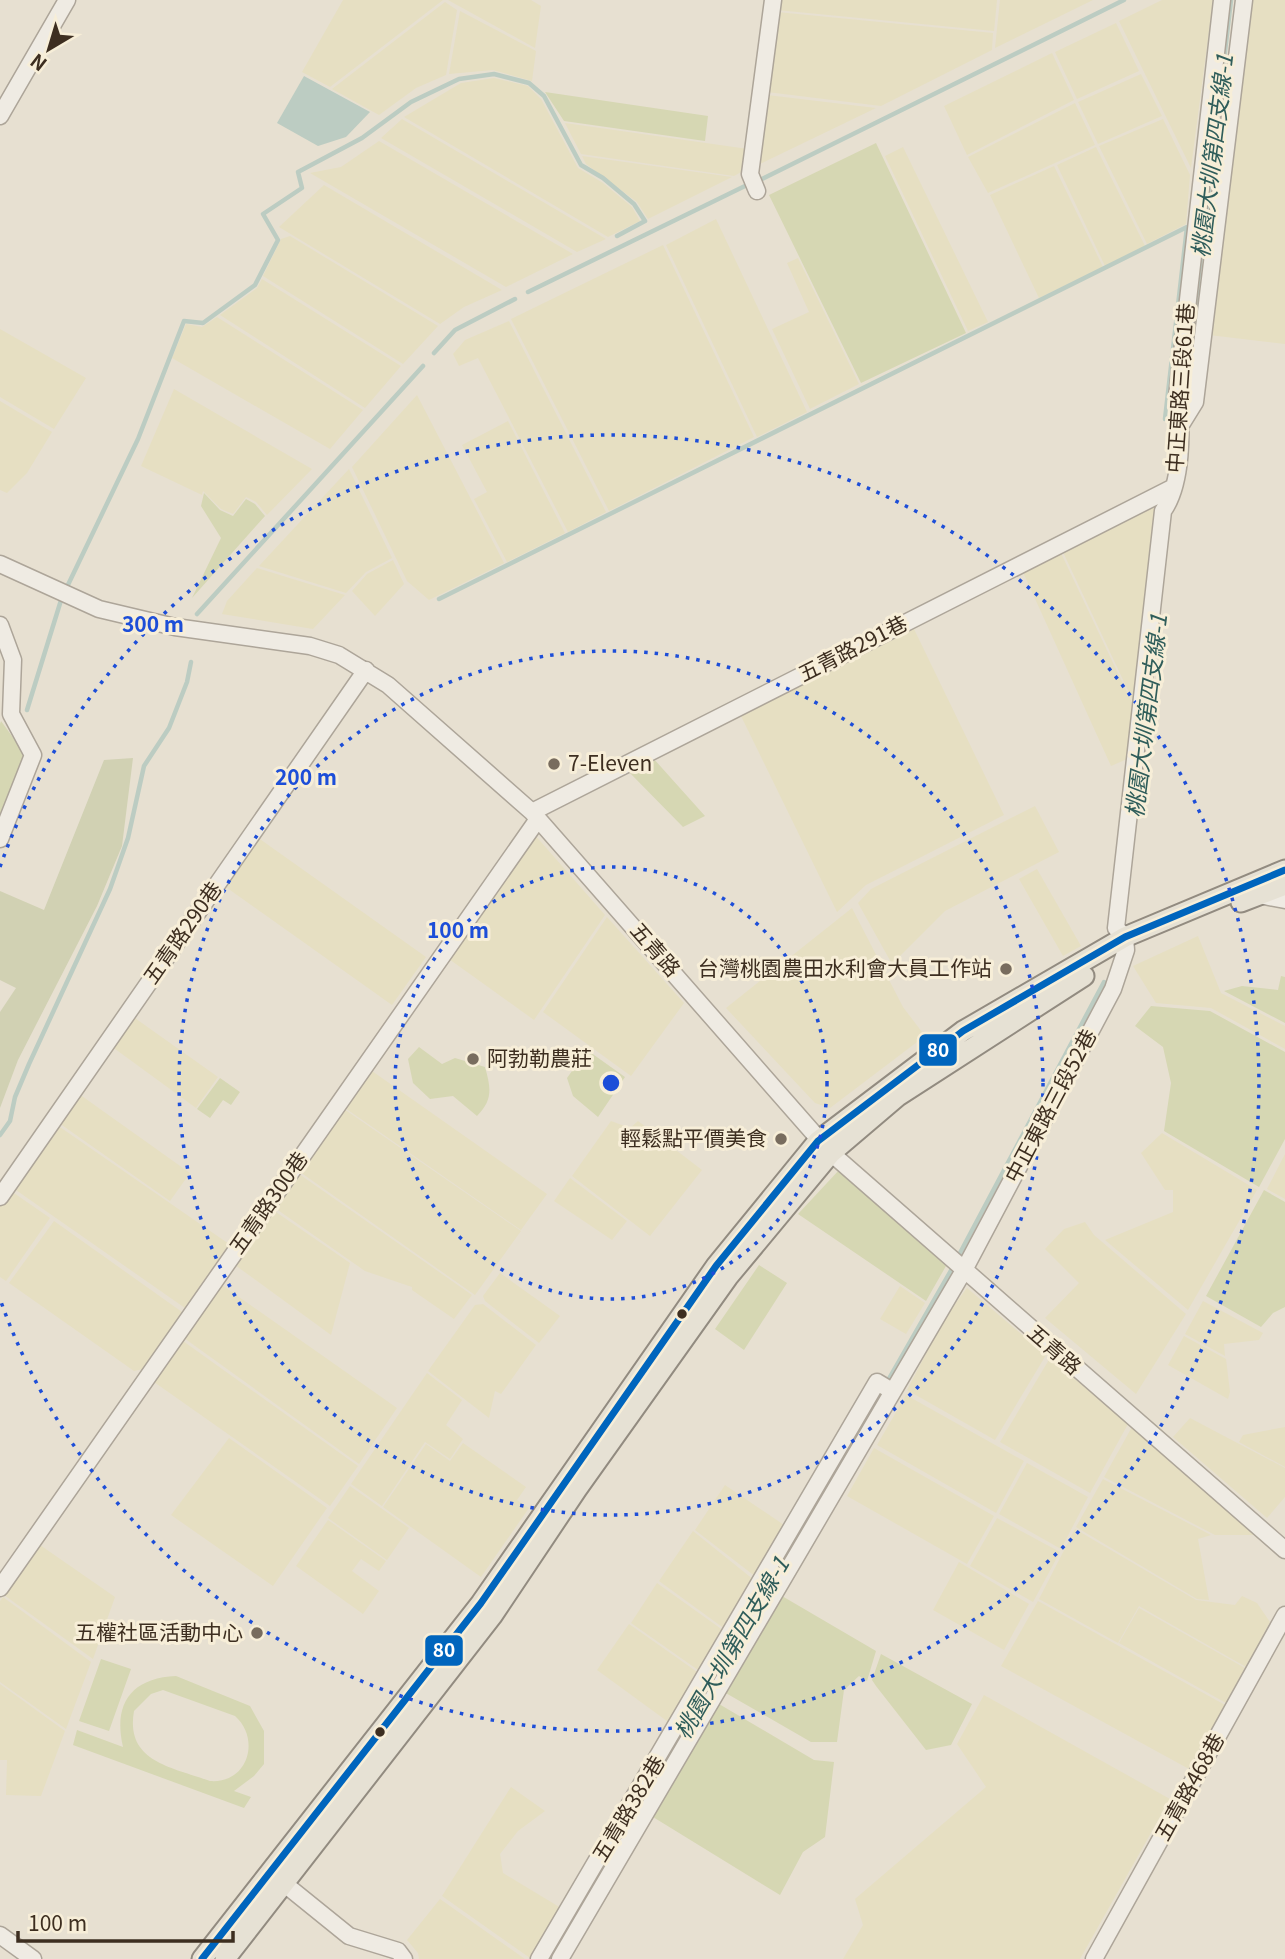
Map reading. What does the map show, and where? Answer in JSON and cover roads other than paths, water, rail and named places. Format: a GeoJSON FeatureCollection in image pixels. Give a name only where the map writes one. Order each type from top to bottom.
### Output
{"type":"FeatureCollection","features":[{"type":"Feature","properties":{"kind":"main road"},"geometry":{"type":"LineString","coordinates":[[202,1959],[276,1877],[492,1616],[728,1277],[825,1147],[1126,943],[1285,870]]}},
{"type":"Feature","properties":{"kind":"main road"},"geometry":{"type":"LineString","coordinates":[[1126,943],[1285,885]]}},
{"type":"Feature","properties":{"kind":"main road"},"geometry":{"type":"LineString","coordinates":[[225,1959],[276,1877]]}},
{"type":"Feature","properties":{"kind":"street"},"geometry":{"type":"LineString","coordinates":[[0,116],[67,0]]}},
{"type":"Feature","properties":{"kind":"street"},"geometry":{"type":"LineString","coordinates":[[757,191],[750,174],[772,0]]}},
{"type":"Feature","properties":{"kind":"street","name":"中正東路三段61巷"},"geometry":{"type":"LineString","coordinates":[[1126,943],[1116,928],[1163,511],[1173,498],[1182,423],[1177,397],[1222,0]]}},
{"type":"Feature","properties":{"kind":"street"},"geometry":{"type":"LineString","coordinates":[[1182,423],[1195,402],[1244,0]]}},
{"type":"Feature","properties":{"kind":"street","name":"五青路291巷"},"geometry":{"type":"LineString","coordinates":[[535,815],[1174,487]]}},
{"type":"Feature","properties":{"kind":"street","name":"五青路"},"geometry":{"type":"LineString","coordinates":[[0,564],[99,609],[175,627],[310,646],[340,655],[366,670],[424,714],[535,815],[825,1147],[963,1272],[1285,1550]]}},
{"type":"Feature","properties":{"kind":"street"},"geometry":{"type":"LineString","coordinates":[[0,625],[13,660],[11,714],[33,755],[0,839]]}},
{"type":"Feature","properties":{"kind":"street","name":"五青路290巷"},"geometry":{"type":"LineString","coordinates":[[0,1196],[366,670]]}},
{"type":"Feature","properties":{"kind":"street","name":"五青路300巷"},"geometry":{"type":"LineString","coordinates":[[0,1588],[535,815]]}},
{"type":"Feature","properties":{"kind":"street"},"geometry":{"type":"LineString","coordinates":[[1259,895],[1285,900]]}},
{"type":"Feature","properties":{"kind":"street","name":"中正東路三段52巷"},"geometry":{"type":"LineString","coordinates":[[963,1272],[1113,989],[1126,943]]}},
{"type":"Feature","properties":{"kind":"street","name":"五青路382巷"},"geometry":{"type":"LineString","coordinates":[[561,1959],[963,1272]]}},
{"type":"Feature","properties":{"kind":"street","name":"五青路382巷"},"geometry":{"type":"LineString","coordinates":[[539,1959],[877,1382],[892,1391]]}},
{"type":"Feature","properties":{"kind":"street","name":"五青路468巷"},"geometry":{"type":"LineString","coordinates":[[1094,1959],[1285,1615]]}},
{"type":"Feature","properties":{"kind":"street"},"geometry":{"type":"LineString","coordinates":[[276,1877],[349,1937],[398,1951],[404,1959]]}},
{"type":"Feature","properties":{"kind":"street"},"geometry":{"type":"LineString","coordinates":[[0,1935],[28,1957]]}},
{"type":"Feature","properties":{"kind":"waterway"},"geometry":{"type":"LineString","coordinates":[[758,181],[1124,0]]}},
{"type":"Feature","properties":{"kind":"waterway","name":"桃園大圳第四支線-1"},"geometry":{"type":"LineString","coordinates":[[1185,394],[1231,0]]}},
{"type":"Feature","properties":{"kind":"waterway"},"geometry":{"type":"LineString","coordinates":[[66,589],[138,439],[184,321],[203,323],[255,285],[278,240],[263,214],[302,188],[298,172],[362,138],[411,102],[459,79],[494,74],[529,83],[544,96],[581,165],[603,178],[634,204],[645,221],[617,236]]}},
{"type":"Feature","properties":{"kind":"waterway"},"geometry":{"type":"LineString","coordinates":[[528,292],[745,186]]}},
{"type":"Feature","properties":{"kind":"waterway"},"geometry":{"type":"LineString","coordinates":[[439,599],[1187,227],[1165,419]]}},
{"type":"Feature","properties":{"kind":"waterway"},"geometry":{"type":"LineString","coordinates":[[434,353],[455,330],[515,299]]}},
{"type":"Feature","properties":{"kind":"waterway"},"geometry":{"type":"LineString","coordinates":[[197,614],[423,366]]}},
{"type":"Feature","properties":{"kind":"waterway"},"geometry":{"type":"LineString","coordinates":[[27,710],[62,597]]}},
{"type":"Feature","properties":{"kind":"waterway"},"geometry":{"type":"LineString","coordinates":[[0,1135],[10,1121],[15,1097],[29,1064],[110,889],[128,838],[144,766],[169,728],[187,682],[191,662]]}},
{"type":"Feature","properties":{"kind":"waterway","name":"桃園大圳第四支線-1"},"geometry":{"type":"LineString","coordinates":[[960,1253],[1104,982]]}},
{"type":"Feature","properties":{"kind":"waterway","name":"桃園大圳第四支線-1"},"geometry":{"type":"LineString","coordinates":[[828,1485],[953,1267]]}},
{"type":"Feature","properties":{"kind":"waterway","name":"桃園大圳第四支線-1"},"geometry":{"type":"LineString","coordinates":[[647,1792],[816,1505]]}},
{"type":"Feature","properties":{"kind":"waterway","name":"桃園大圳第四支線-1"},"geometry":{"type":"LineString","coordinates":[[548,1959],[640,1804]]}},
{"type":"Feature","properties":{"kind":"place","name":"7-Eleven"},"geometry":{"type":"Point","coordinates":[554,764]}},
{"type":"Feature","properties":{"kind":"place","name":"台灣桃園農田水利會大員工作站"},"geometry":{"type":"Point","coordinates":[1006,969]}},
{"type":"Feature","properties":{"kind":"place","name":"阿勃勒農莊"},"geometry":{"type":"Point","coordinates":[473,1059]}},
{"type":"Feature","properties":{"kind":"place","name":"輕鬆點平價美食"},"geometry":{"type":"Point","coordinates":[781,1139]}},
{"type":"Feature","properties":{"kind":"place","name":"五權社區活動中心"},"geometry":{"type":"Point","coordinates":[257,1633]}}]}
